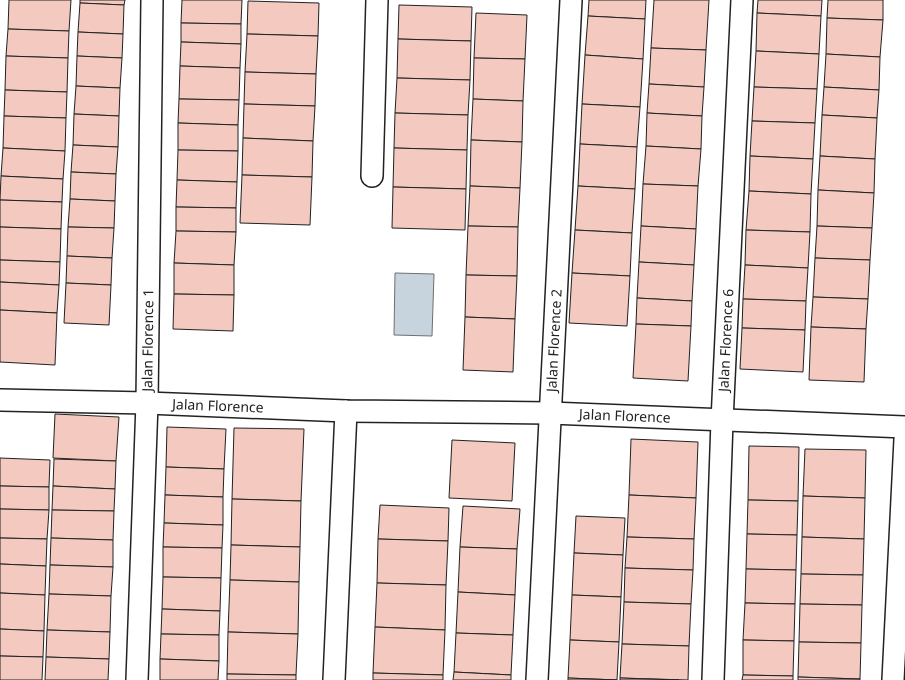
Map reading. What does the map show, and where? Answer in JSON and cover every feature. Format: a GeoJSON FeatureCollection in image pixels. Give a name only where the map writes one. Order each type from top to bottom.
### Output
{"type":"FeatureCollection","features":[{"type":"Feature","properties":{"kind":"street","name":"Jalan Florence 1"},"geometry":{"type":"LineString","coordinates":[[137,680],[147,403],[152,0]]}},
{"type":"Feature","properties":{"kind":"street"},"geometry":{"type":"LineString","coordinates":[[372,176],[377,0]]}},
{"type":"Feature","properties":{"kind":"street","name":"Jalan Florence 2"},"geometry":{"type":"LineString","coordinates":[[537,680],[571,0]]}},
{"type":"Feature","properties":{"kind":"street","name":"Jalan Florence 6"},"geometry":{"type":"LineString","coordinates":[[713,680],[722,421],[742,0]]}},
{"type":"Feature","properties":{"kind":"street","name":"Jalan Florence"},"geometry":{"type":"LineString","coordinates":[[0,400],[147,403],[346,412],[550,413],[905,427]]}},
{"type":"Feature","properties":{"kind":"street"},"geometry":{"type":"LineString","coordinates":[[334,680],[346,412]]}},
{"type":"Feature","properties":{"kind":"street"},"geometry":{"type":"LineString","coordinates":[[893,680],[905,439]]}},
{"type":"Feature","properties":{"kind":"shaded area"},"geometry":{"type":"Polygon","coordinates":[[[395,273],[434,274],[432,336],[394,335],[395,273]]]}},
{"type":"Feature","properties":{"kind":"building"},"geometry":{"type":"Polygon","coordinates":[[[9,0],[71,0],[69,31],[8,29],[9,0]]]}},
{"type":"Feature","properties":{"kind":"building"},"geometry":{"type":"Polygon","coordinates":[[[80,0],[125,0],[124,5],[80,3],[80,0]]]}},
{"type":"Feature","properties":{"kind":"building"},"geometry":{"type":"Polygon","coordinates":[[[182,0],[242,0],[241,24],[181,23],[182,0]]]}},
{"type":"Feature","properties":{"kind":"building"},"geometry":{"type":"Polygon","coordinates":[[[589,0],[646,0],[645,19],[588,16],[589,0]]]}},
{"type":"Feature","properties":{"kind":"building"},"geometry":{"type":"Polygon","coordinates":[[[654,0],[709,0],[706,50],[651,48],[654,0]]]}},
{"type":"Feature","properties":{"kind":"building"},"geometry":{"type":"Polygon","coordinates":[[[758,0],[822,0],[821,16],[757,13],[758,0]]]}},
{"type":"Feature","properties":{"kind":"building"},"geometry":{"type":"Polygon","coordinates":[[[828,0],[883,0],[883,20],[827,18],[828,0]]]}},
{"type":"Feature","properties":{"kind":"building"},"geometry":{"type":"Polygon","coordinates":[[[248,1],[319,3],[318,36],[247,34],[248,1]]]}},
{"type":"Feature","properties":{"kind":"building"},"geometry":{"type":"Polygon","coordinates":[[[80,3],[124,5],[123,34],[78,32],[80,3]]]}},
{"type":"Feature","properties":{"kind":"building"},"geometry":{"type":"Polygon","coordinates":[[[399,5],[472,7],[471,41],[398,39],[399,5]]]}},
{"type":"Feature","properties":{"kind":"building"},"geometry":{"type":"Polygon","coordinates":[[[476,13],[527,15],[525,59],[474,58],[476,13]]]}},
{"type":"Feature","properties":{"kind":"building"},"geometry":{"type":"Polygon","coordinates":[[[757,13],[821,16],[819,54],[756,51],[757,13]]]}},
{"type":"Feature","properties":{"kind":"building"},"geometry":{"type":"Polygon","coordinates":[[[588,16],[645,19],[643,59],[585,55],[588,16]]]}},
{"type":"Feature","properties":{"kind":"building"},"geometry":{"type":"Polygon","coordinates":[[[827,18],[883,20],[880,57],[826,54],[827,18]]]}},
{"type":"Feature","properties":{"kind":"building"},"geometry":{"type":"Polygon","coordinates":[[[181,23],[241,24],[241,44],[181,42],[181,23]]]}},
{"type":"Feature","properties":{"kind":"building"},"geometry":{"type":"Polygon","coordinates":[[[8,29],[69,31],[68,58],[6,56],[8,29]]]}},
{"type":"Feature","properties":{"kind":"building"},"geometry":{"type":"Polygon","coordinates":[[[78,32],[123,34],[122,58],[77,56],[78,32]]]}},
{"type":"Feature","properties":{"kind":"building"},"geometry":{"type":"Polygon","coordinates":[[[247,34],[318,36],[316,74],[245,72],[247,34]]]}},
{"type":"Feature","properties":{"kind":"building"},"geometry":{"type":"Polygon","coordinates":[[[398,39],[471,41],[470,80],[397,78],[398,39]]]}},
{"type":"Feature","properties":{"kind":"building"},"geometry":{"type":"Polygon","coordinates":[[[181,42],[241,44],[240,68],[180,66],[181,42]]]}},
{"type":"Feature","properties":{"kind":"building"},"geometry":{"type":"Polygon","coordinates":[[[651,48],[706,50],[704,87],[649,84],[651,48]]]}},
{"type":"Feature","properties":{"kind":"building"},"geometry":{"type":"Polygon","coordinates":[[[756,51],[819,54],[817,89],[754,87],[756,51]]]}},
{"type":"Feature","properties":{"kind":"building"},"geometry":{"type":"Polygon","coordinates":[[[826,54],[880,57],[879,90],[824,87],[826,54]]]}},
{"type":"Feature","properties":{"kind":"building"},"geometry":{"type":"Polygon","coordinates":[[[585,55],[643,59],[640,107],[582,104],[585,55]]]}},
{"type":"Feature","properties":{"kind":"building"},"geometry":{"type":"Polygon","coordinates":[[[6,56],[68,58],[67,92],[5,90],[6,56]]]}},
{"type":"Feature","properties":{"kind":"building"},"geometry":{"type":"Polygon","coordinates":[[[77,56],[122,58],[120,88],[76,86],[77,56]]]}},
{"type":"Feature","properties":{"kind":"building"},"geometry":{"type":"Polygon","coordinates":[[[474,58],[525,59],[523,101],[473,99],[474,58]]]}},
{"type":"Feature","properties":{"kind":"building"},"geometry":{"type":"Polygon","coordinates":[[[180,66],[240,68],[239,100],[179,99],[180,66]]]}},
{"type":"Feature","properties":{"kind":"building"},"geometry":{"type":"Polygon","coordinates":[[[245,72],[316,74],[315,106],[244,104],[245,72]]]}},
{"type":"Feature","properties":{"kind":"building"},"geometry":{"type":"Polygon","coordinates":[[[397,78],[470,80],[468,115],[395,113],[397,78]]]}},
{"type":"Feature","properties":{"kind":"building"},"geometry":{"type":"Polygon","coordinates":[[[649,84],[704,87],[702,116],[647,113],[649,84]]]}},
{"type":"Feature","properties":{"kind":"building"},"geometry":{"type":"Polygon","coordinates":[[[76,86],[120,88],[119,116],[74,114],[76,86]]]}},
{"type":"Feature","properties":{"kind":"building"},"geometry":{"type":"Polygon","coordinates":[[[754,87],[817,89],[815,123],[752,121],[754,87]]]}},
{"type":"Feature","properties":{"kind":"building"},"geometry":{"type":"Polygon","coordinates":[[[824,87],[879,90],[877,118],[822,115],[824,87]]]}},
{"type":"Feature","properties":{"kind":"building"},"geometry":{"type":"Polygon","coordinates":[[[5,90],[67,92],[66,118],[4,116],[5,90]]]}},
{"type":"Feature","properties":{"kind":"building"},"geometry":{"type":"Polygon","coordinates":[[[179,99],[239,100],[238,125],[178,123],[179,99]]]}},
{"type":"Feature","properties":{"kind":"building"},"geometry":{"type":"Polygon","coordinates":[[[473,99],[523,101],[522,142],[471,140],[473,99]]]}},
{"type":"Feature","properties":{"kind":"building"},"geometry":{"type":"Polygon","coordinates":[[[244,104],[315,106],[313,141],[243,138],[244,104]]]}},
{"type":"Feature","properties":{"kind":"building"},"geometry":{"type":"Polygon","coordinates":[[[582,104],[640,107],[637,147],[580,144],[582,104]]]}},
{"type":"Feature","properties":{"kind":"building"},"geometry":{"type":"Polygon","coordinates":[[[395,113],[468,115],[467,150],[394,148],[395,113]]]}},
{"type":"Feature","properties":{"kind":"building"},"geometry":{"type":"Polygon","coordinates":[[[647,113],[702,116],[701,149],[646,146],[647,113]]]}},
{"type":"Feature","properties":{"kind":"building"},"geometry":{"type":"Polygon","coordinates":[[[74,114],[119,116],[118,147],[73,145],[74,114]]]}},
{"type":"Feature","properties":{"kind":"building"},"geometry":{"type":"Polygon","coordinates":[[[822,115],[877,118],[875,159],[820,156],[822,115]]]}},
{"type":"Feature","properties":{"kind":"building"},"geometry":{"type":"Polygon","coordinates":[[[4,116],[66,118],[65,151],[3,148],[4,116]]]}},
{"type":"Feature","properties":{"kind":"building"},"geometry":{"type":"Polygon","coordinates":[[[752,121],[815,123],[813,159],[750,156],[752,121]]]}},
{"type":"Feature","properties":{"kind":"building"},"geometry":{"type":"Polygon","coordinates":[[[178,123],[238,125],[238,151],[178,150],[178,123]]]}},
{"type":"Feature","properties":{"kind":"building"},"geometry":{"type":"Polygon","coordinates":[[[243,138],[313,141],[312,177],[242,175],[243,138]]]}},
{"type":"Feature","properties":{"kind":"building"},"geometry":{"type":"Polygon","coordinates":[[[471,140],[522,142],[520,188],[470,186],[471,140]]]}},
{"type":"Feature","properties":{"kind":"building"},"geometry":{"type":"Polygon","coordinates":[[[580,144],[637,147],[635,189],[578,186],[580,144]]]}},
{"type":"Feature","properties":{"kind":"building"},"geometry":{"type":"Polygon","coordinates":[[[73,145],[118,147],[116,174],[71,172],[73,145]]]}},
{"type":"Feature","properties":{"kind":"building"},"geometry":{"type":"Polygon","coordinates":[[[646,146],[701,149],[698,186],[643,184],[646,146]]]}},
{"type":"Feature","properties":{"kind":"building"},"geometry":{"type":"Polygon","coordinates":[[[3,148],[65,151],[63,179],[1,176],[3,148]]]}},
{"type":"Feature","properties":{"kind":"building"},"geometry":{"type":"Polygon","coordinates":[[[394,148],[467,150],[466,189],[393,187],[394,148]]]}},
{"type":"Feature","properties":{"kind":"building"},"geometry":{"type":"Polygon","coordinates":[[[178,150],[238,151],[237,182],[177,180],[178,150]]]}},
{"type":"Feature","properties":{"kind":"building"},"geometry":{"type":"Polygon","coordinates":[[[750,156],[813,159],[811,194],[749,191],[750,156]]]}},
{"type":"Feature","properties":{"kind":"building"},"geometry":{"type":"Polygon","coordinates":[[[820,156],[875,159],[874,193],[818,190],[820,156]]]}},
{"type":"Feature","properties":{"kind":"building"},"geometry":{"type":"Polygon","coordinates":[[[71,172],[116,174],[115,201],[70,199],[71,172]]]}},
{"type":"Feature","properties":{"kind":"building"},"geometry":{"type":"Polygon","coordinates":[[[242,175],[312,177],[310,225],[240,223],[242,175]]]}},
{"type":"Feature","properties":{"kind":"building"},"geometry":{"type":"Polygon","coordinates":[[[1,176],[63,179],[62,202],[0,200],[1,176]]]}},
{"type":"Feature","properties":{"kind":"building"},"geometry":{"type":"Polygon","coordinates":[[[177,180],[237,182],[236,208],[176,207],[177,180]]]}},
{"type":"Feature","properties":{"kind":"building"},"geometry":{"type":"Polygon","coordinates":[[[643,184],[698,186],[696,229],[641,226],[643,184]]]}},
{"type":"Feature","properties":{"kind":"building"},"geometry":{"type":"Polygon","coordinates":[[[470,186],[520,188],[518,227],[468,226],[470,186]]]}},
{"type":"Feature","properties":{"kind":"building"},"geometry":{"type":"Polygon","coordinates":[[[578,186],[635,189],[632,233],[575,230],[578,186]]]}},
{"type":"Feature","properties":{"kind":"building"},"geometry":{"type":"Polygon","coordinates":[[[393,187],[466,189],[465,230],[392,228],[393,187]]]}},
{"type":"Feature","properties":{"kind":"building"},"geometry":{"type":"Polygon","coordinates":[[[818,190],[874,193],[872,228],[817,226],[818,190]]]}},
{"type":"Feature","properties":{"kind":"building"},"geometry":{"type":"Polygon","coordinates":[[[749,191],[811,194],[810,232],[746,230],[749,191]]]}},
{"type":"Feature","properties":{"kind":"building"},"geometry":{"type":"Polygon","coordinates":[[[70,199],[115,201],[114,228],[68,227],[70,199]]]}},
{"type":"Feature","properties":{"kind":"building"},"geometry":{"type":"Polygon","coordinates":[[[0,200],[62,202],[61,229],[0,227],[0,200]]]}},
{"type":"Feature","properties":{"kind":"building"},"geometry":{"type":"Polygon","coordinates":[[[176,207],[236,208],[236,232],[176,231],[176,207]]]}},
{"type":"Feature","properties":{"kind":"building"},"geometry":{"type":"Polygon","coordinates":[[[468,226],[518,227],[517,276],[466,275],[468,226]]]}},
{"type":"Feature","properties":{"kind":"building"},"geometry":{"type":"Polygon","coordinates":[[[641,226],[696,229],[694,265],[639,262],[641,226]]]}},
{"type":"Feature","properties":{"kind":"building"},"geometry":{"type":"Polygon","coordinates":[[[817,226],[872,228],[870,260],[815,258],[817,226]]]}},
{"type":"Feature","properties":{"kind":"building"},"geometry":{"type":"Polygon","coordinates":[[[0,227],[61,229],[60,262],[0,260],[0,227]]]}},
{"type":"Feature","properties":{"kind":"building"},"geometry":{"type":"Polygon","coordinates":[[[68,227],[114,228],[112,258],[67,256],[68,227]]]}},
{"type":"Feature","properties":{"kind":"building"},"geometry":{"type":"Polygon","coordinates":[[[575,230],[632,233],[630,276],[572,273],[575,230]]]}},
{"type":"Feature","properties":{"kind":"building"},"geometry":{"type":"Polygon","coordinates":[[[746,230],[810,232],[808,268],[745,265],[746,230]]]}},
{"type":"Feature","properties":{"kind":"building"},"geometry":{"type":"Polygon","coordinates":[[[176,231],[236,232],[234,265],[174,263],[176,231]]]}},
{"type":"Feature","properties":{"kind":"building"},"geometry":{"type":"Polygon","coordinates":[[[67,256],[112,258],[111,285],[66,283],[67,256]]]}},
{"type":"Feature","properties":{"kind":"building"},"geometry":{"type":"Polygon","coordinates":[[[815,258],[870,260],[868,299],[813,297],[815,258]]]}},
{"type":"Feature","properties":{"kind":"building"},"geometry":{"type":"Polygon","coordinates":[[[0,260],[60,262],[59,285],[0,282],[0,260]]]}},
{"type":"Feature","properties":{"kind":"building"},"geometry":{"type":"Polygon","coordinates":[[[639,262],[694,265],[692,301],[637,298],[639,262]]]}},
{"type":"Feature","properties":{"kind":"building"},"geometry":{"type":"Polygon","coordinates":[[[174,263],[234,265],[234,295],[174,294],[174,263]]]}},
{"type":"Feature","properties":{"kind":"building"},"geometry":{"type":"Polygon","coordinates":[[[745,265],[808,268],[806,301],[743,299],[745,265]]]}},
{"type":"Feature","properties":{"kind":"building"},"geometry":{"type":"Polygon","coordinates":[[[572,273],[630,276],[627,326],[569,323],[572,273]]]}},
{"type":"Feature","properties":{"kind":"building"},"geometry":{"type":"Polygon","coordinates":[[[466,275],[517,276],[515,319],[465,317],[466,275]]]}},
{"type":"Feature","properties":{"kind":"building"},"geometry":{"type":"Polygon","coordinates":[[[0,282],[59,285],[57,313],[0,310],[0,282]]]}},
{"type":"Feature","properties":{"kind":"building"},"geometry":{"type":"Polygon","coordinates":[[[66,283],[111,285],[109,325],[64,323],[66,283]]]}},
{"type":"Feature","properties":{"kind":"building"},"geometry":{"type":"Polygon","coordinates":[[[174,294],[234,295],[233,331],[173,329],[174,294]]]}},
{"type":"Feature","properties":{"kind":"building"},"geometry":{"type":"Polygon","coordinates":[[[813,297],[868,299],[866,329],[811,327],[813,297]]]}},
{"type":"Feature","properties":{"kind":"building"},"geometry":{"type":"Polygon","coordinates":[[[637,298],[692,301],[691,326],[636,324],[637,298]]]}},
{"type":"Feature","properties":{"kind":"building"},"geometry":{"type":"Polygon","coordinates":[[[743,299],[806,301],[805,330],[742,328],[743,299]]]}},
{"type":"Feature","properties":{"kind":"building"},"geometry":{"type":"Polygon","coordinates":[[[0,310],[57,313],[55,365],[0,362],[0,310]]]}},
{"type":"Feature","properties":{"kind":"building"},"geometry":{"type":"Polygon","coordinates":[[[465,317],[515,319],[513,372],[463,370],[465,317]]]}},
{"type":"Feature","properties":{"kind":"building"},"geometry":{"type":"Polygon","coordinates":[[[636,324],[691,326],[688,381],[633,378],[636,324]]]}},
{"type":"Feature","properties":{"kind":"building"},"geometry":{"type":"Polygon","coordinates":[[[811,327],[866,329],[864,382],[809,380],[811,327]]]}},
{"type":"Feature","properties":{"kind":"building"},"geometry":{"type":"Polygon","coordinates":[[[742,328],[805,330],[803,372],[740,369],[742,328]]]}},
{"type":"Feature","properties":{"kind":"building"},"geometry":{"type":"Polygon","coordinates":[[[55,414],[119,417],[116,461],[53,458],[55,414]]]}},
{"type":"Feature","properties":{"kind":"building"},"geometry":{"type":"Polygon","coordinates":[[[167,427],[226,429],[224,469],[166,467],[167,427]]]}},
{"type":"Feature","properties":{"kind":"building"},"geometry":{"type":"Polygon","coordinates":[[[234,428],[304,429],[301,501],[232,499],[234,428]]]}},
{"type":"Feature","properties":{"kind":"building"},"geometry":{"type":"Polygon","coordinates":[[[631,439],[698,442],[696,498],[629,495],[631,439]]]}},
{"type":"Feature","properties":{"kind":"building"},"geometry":{"type":"Polygon","coordinates":[[[452,440],[515,443],[512,501],[449,498],[452,440]]]}},
{"type":"Feature","properties":{"kind":"building"},"geometry":{"type":"Polygon","coordinates":[[[749,446],[799,447],[798,501],[748,500],[749,446]]]}},
{"type":"Feature","properties":{"kind":"building"},"geometry":{"type":"Polygon","coordinates":[[[805,449],[866,450],[865,498],[803,496],[805,449]]]}},
{"type":"Feature","properties":{"kind":"building"},"geometry":{"type":"Polygon","coordinates":[[[0,458],[50,460],[49,487],[0,486],[0,458]]]}},
{"type":"Feature","properties":{"kind":"building"},"geometry":{"type":"Polygon","coordinates":[[[54,459],[116,461],[115,489],[53,486],[54,459]]]}},
{"type":"Feature","properties":{"kind":"building"},"geometry":{"type":"Polygon","coordinates":[[[166,467],[224,469],[223,497],[165,495],[166,467]]]}},
{"type":"Feature","properties":{"kind":"building"},"geometry":{"type":"Polygon","coordinates":[[[0,486],[49,487],[49,510],[0,509],[0,486]]]}},
{"type":"Feature","properties":{"kind":"building"},"geometry":{"type":"Polygon","coordinates":[[[53,486],[115,489],[114,511],[52,510],[53,486]]]}},
{"type":"Feature","properties":{"kind":"building"},"geometry":{"type":"Polygon","coordinates":[[[165,495],[223,497],[223,525],[164,523],[165,495]]]}},
{"type":"Feature","properties":{"kind":"building"},"geometry":{"type":"Polygon","coordinates":[[[629,495],[696,498],[694,539],[627,537],[629,495]]]}},
{"type":"Feature","properties":{"kind":"building"},"geometry":{"type":"Polygon","coordinates":[[[803,496],[865,498],[864,539],[802,537],[803,496]]]}},
{"type":"Feature","properties":{"kind":"building"},"geometry":{"type":"Polygon","coordinates":[[[232,499],[301,501],[300,547],[231,545],[232,499]]]}},
{"type":"Feature","properties":{"kind":"building"},"geometry":{"type":"Polygon","coordinates":[[[748,500],[798,501],[797,535],[747,534],[748,500]]]}},
{"type":"Feature","properties":{"kind":"building"},"geometry":{"type":"Polygon","coordinates":[[[380,505],[449,508],[448,541],[378,539],[380,505]]]}},
{"type":"Feature","properties":{"kind":"building"},"geometry":{"type":"Polygon","coordinates":[[[463,506],[520,509],[517,549],[460,547],[463,506]]]}},
{"type":"Feature","properties":{"kind":"building"},"geometry":{"type":"Polygon","coordinates":[[[0,509],[49,510],[47,539],[0,538],[0,509]]]}},
{"type":"Feature","properties":{"kind":"building"},"geometry":{"type":"Polygon","coordinates":[[[52,510],[114,511],[113,540],[51,538],[52,510]]]}},
{"type":"Feature","properties":{"kind":"building"},"geometry":{"type":"Polygon","coordinates":[[[576,516],[625,518],[623,555],[574,553],[576,516]]]}},
{"type":"Feature","properties":{"kind":"building"},"geometry":{"type":"Polygon","coordinates":[[[164,523],[223,525],[222,548],[163,547],[164,523]]]}},
{"type":"Feature","properties":{"kind":"building"},"geometry":{"type":"Polygon","coordinates":[[[747,534],[797,535],[796,570],[746,569],[747,534]]]}},
{"type":"Feature","properties":{"kind":"building"},"geometry":{"type":"Polygon","coordinates":[[[627,537],[694,539],[693,570],[625,568],[627,537]]]}},
{"type":"Feature","properties":{"kind":"building"},"geometry":{"type":"Polygon","coordinates":[[[802,537],[864,539],[863,575],[801,574],[802,537]]]}},
{"type":"Feature","properties":{"kind":"building"},"geometry":{"type":"Polygon","coordinates":[[[0,538],[47,539],[46,566],[0,564],[0,538]]]}},
{"type":"Feature","properties":{"kind":"building"},"geometry":{"type":"Polygon","coordinates":[[[51,538],[113,540],[113,567],[50,565],[51,538]]]}},
{"type":"Feature","properties":{"kind":"building"},"geometry":{"type":"Polygon","coordinates":[[[378,539],[448,541],[446,585],[377,583],[378,539]]]}},
{"type":"Feature","properties":{"kind":"building"},"geometry":{"type":"Polygon","coordinates":[[[231,545],[300,547],[299,582],[230,580],[231,545]]]}},
{"type":"Feature","properties":{"kind":"building"},"geometry":{"type":"Polygon","coordinates":[[[163,547],[222,548],[221,578],[163,577],[163,547]]]}},
{"type":"Feature","properties":{"kind":"building"},"geometry":{"type":"Polygon","coordinates":[[[460,547],[517,549],[515,595],[458,592],[460,547]]]}},
{"type":"Feature","properties":{"kind":"building"},"geometry":{"type":"Polygon","coordinates":[[[574,553],[623,555],[621,597],[572,595],[574,553]]]}},
{"type":"Feature","properties":{"kind":"building"},"geometry":{"type":"Polygon","coordinates":[[[0,564],[46,566],[45,595],[0,593],[0,564]]]}},
{"type":"Feature","properties":{"kind":"building"},"geometry":{"type":"Polygon","coordinates":[[[50,565],[113,567],[111,596],[49,594],[50,565]]]}},
{"type":"Feature","properties":{"kind":"building"},"geometry":{"type":"Polygon","coordinates":[[[625,568],[693,570],[691,604],[624,602],[625,568]]]}},
{"type":"Feature","properties":{"kind":"building"},"geometry":{"type":"Polygon","coordinates":[[[746,569],[796,570],[795,604],[745,603],[746,569]]]}},
{"type":"Feature","properties":{"kind":"building"},"geometry":{"type":"Polygon","coordinates":[[[801,574],[863,575],[862,605],[800,604],[801,574]]]}},
{"type":"Feature","properties":{"kind":"building"},"geometry":{"type":"Polygon","coordinates":[[[163,577],[221,578],[220,611],[162,609],[163,577]]]}},
{"type":"Feature","properties":{"kind":"building"},"geometry":{"type":"Polygon","coordinates":[[[230,580],[299,582],[298,634],[228,632],[230,580]]]}},
{"type":"Feature","properties":{"kind":"building"},"geometry":{"type":"Polygon","coordinates":[[[377,583],[446,585],[445,630],[375,627],[377,583]]]}},
{"type":"Feature","properties":{"kind":"building"},"geometry":{"type":"Polygon","coordinates":[[[458,592],[515,595],[513,635],[456,633],[458,592]]]}},
{"type":"Feature","properties":{"kind":"building"},"geometry":{"type":"Polygon","coordinates":[[[0,593],[45,595],[44,631],[0,629],[0,593]]]}},
{"type":"Feature","properties":{"kind":"building"},"geometry":{"type":"Polygon","coordinates":[[[49,594],[111,596],[110,632],[47,630],[49,594]]]}},
{"type":"Feature","properties":{"kind":"building"},"geometry":{"type":"Polygon","coordinates":[[[572,595],[621,597],[619,642],[570,640],[572,595]]]}},
{"type":"Feature","properties":{"kind":"building"},"geometry":{"type":"Polygon","coordinates":[[[624,602],[691,604],[689,646],[622,644],[624,602]]]}},
{"type":"Feature","properties":{"kind":"building"},"geometry":{"type":"Polygon","coordinates":[[[745,603],[795,604],[794,641],[743,640],[745,603]]]}},
{"type":"Feature","properties":{"kind":"building"},"geometry":{"type":"Polygon","coordinates":[[[800,604],[862,605],[861,643],[799,642],[800,604]]]}},
{"type":"Feature","properties":{"kind":"building"},"geometry":{"type":"Polygon","coordinates":[[[162,609],[220,611],[219,635],[161,634],[162,609]]]}},
{"type":"Feature","properties":{"kind":"building"},"geometry":{"type":"Polygon","coordinates":[[[375,627],[445,630],[443,675],[373,673],[375,627]]]}},
{"type":"Feature","properties":{"kind":"building"},"geometry":{"type":"Polygon","coordinates":[[[0,629],[44,631],[43,657],[0,656],[0,629]]]}},
{"type":"Feature","properties":{"kind":"building"},"geometry":{"type":"Polygon","coordinates":[[[47,630],[110,632],[109,659],[46,657],[47,630]]]}},
{"type":"Feature","properties":{"kind":"building"},"geometry":{"type":"Polygon","coordinates":[[[228,632],[298,634],[296,675],[227,674],[228,632]]]}},
{"type":"Feature","properties":{"kind":"building"},"geometry":{"type":"Polygon","coordinates":[[[456,633],[513,635],[511,675],[454,672],[456,633]]]}},
{"type":"Feature","properties":{"kind":"building"},"geometry":{"type":"Polygon","coordinates":[[[161,634],[219,635],[219,661],[160,659],[161,634]]]}},
{"type":"Feature","properties":{"kind":"building"},"geometry":{"type":"Polygon","coordinates":[[[570,640],[619,642],[617,680],[568,678],[570,640]]]}},
{"type":"Feature","properties":{"kind":"building"},"geometry":{"type":"Polygon","coordinates":[[[743,640],[794,641],[793,676],[743,675],[743,640]]]}},
{"type":"Feature","properties":{"kind":"building"},"geometry":{"type":"Polygon","coordinates":[[[799,642],[861,643],[860,679],[798,677],[799,642]]]}},
{"type":"Feature","properties":{"kind":"building"},"geometry":{"type":"Polygon","coordinates":[[[622,644],[689,646],[688,680],[620,678],[622,644]]]}},
{"type":"Feature","properties":{"kind":"building"},"geometry":{"type":"Polygon","coordinates":[[[0,656],[43,657],[42,680],[0,680],[0,656]]]}},
{"type":"Feature","properties":{"kind":"building"},"geometry":{"type":"Polygon","coordinates":[[[46,657],[109,659],[108,680],[45,680],[46,657]]]}},
{"type":"Feature","properties":{"kind":"building"},"geometry":{"type":"Polygon","coordinates":[[[160,659],[219,661],[218,680],[160,680],[160,659]]]}},
{"type":"Feature","properties":{"kind":"building"},"geometry":{"type":"Polygon","coordinates":[[[454,672],[511,675],[511,680],[453,680],[454,672]]]}},
{"type":"Feature","properties":{"kind":"building"},"geometry":{"type":"Polygon","coordinates":[[[373,673],[443,675],[443,680],[373,680],[373,673]]]}},
{"type":"Feature","properties":{"kind":"building"},"geometry":{"type":"Polygon","coordinates":[[[227,674],[296,675],[296,680],[227,680],[227,674]]]}},
{"type":"Feature","properties":{"kind":"building"},"geometry":{"type":"Polygon","coordinates":[[[743,675],[793,676],[793,680],[742,680],[743,675]]]}},
{"type":"Feature","properties":{"kind":"building"},"geometry":{"type":"Polygon","coordinates":[[[798,677],[860,679],[860,680],[798,680],[798,677]]]}},
{"type":"Feature","properties":{"kind":"building"},"geometry":{"type":"Polygon","coordinates":[[[568,678],[617,680],[568,680],[568,678]]]}},
{"type":"Feature","properties":{"kind":"building"},"geometry":{"type":"Polygon","coordinates":[[[620,678],[679,680],[620,680],[620,678]]]}}]}
